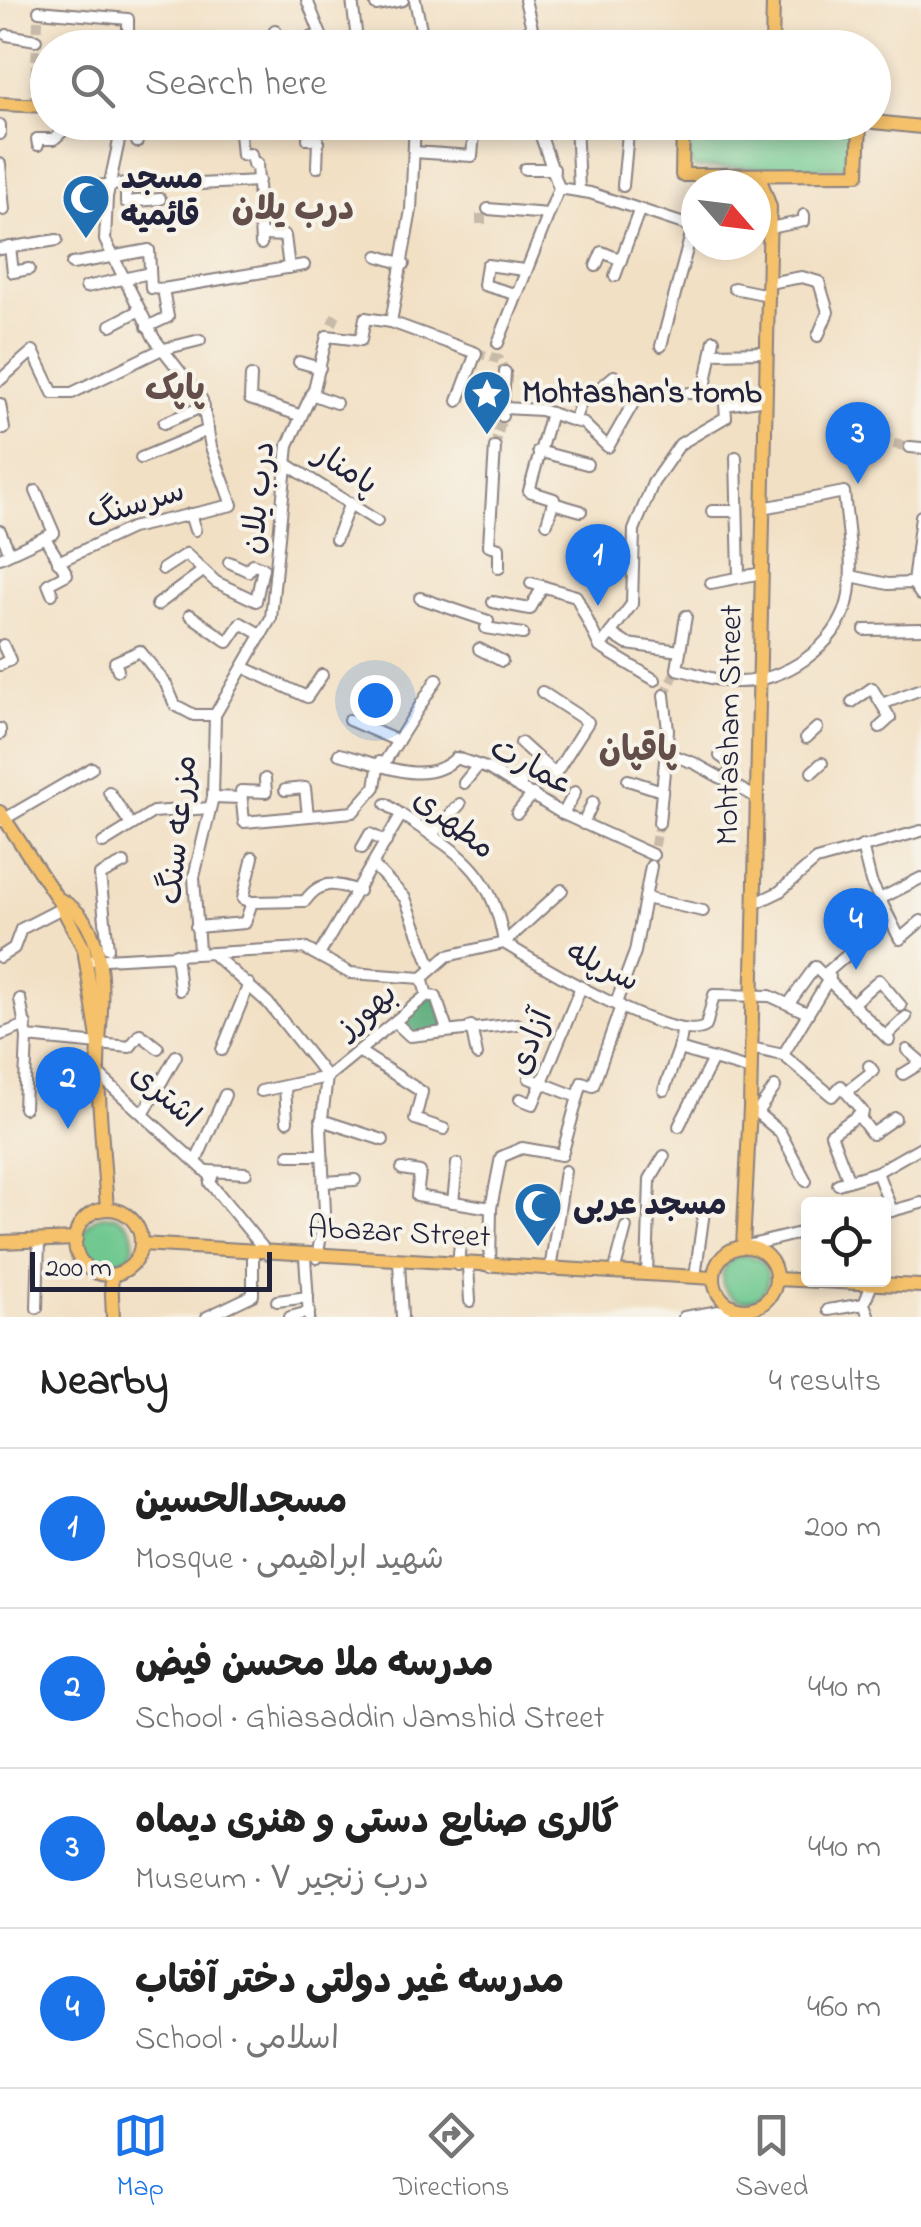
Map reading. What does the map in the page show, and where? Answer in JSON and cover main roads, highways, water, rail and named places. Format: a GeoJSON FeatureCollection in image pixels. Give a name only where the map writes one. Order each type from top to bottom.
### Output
{"type":"FeatureCollection","features":[{"type":"Feature","properties":{"kind":"main road"},"geometry":{"type":"LineString","coordinates":[[772,30],[773,0]]}},
{"type":"Feature","properties":{"kind":"main road"},"geometry":{"type":"LineString","coordinates":[[0,104],[30,105]]}},
{"type":"Feature","properties":{"kind":"main road"},"geometry":{"type":"LineString","coordinates":[[891,125],[921,127]]}},
{"type":"Feature","properties":{"kind":"main road"},"geometry":{"type":"LineString","coordinates":[[682,170],[683,140]]}},
{"type":"Feature","properties":{"kind":"main road"},"geometry":{"type":"LineString","coordinates":[[771,176],[858,174],[860,140]]}},
{"type":"Feature","properties":{"kind":"main road"},"geometry":{"type":"LineString","coordinates":[[771,203],[784,177]]}},
{"type":"Feature","properties":{"kind":"main road","name":"Mohtasham Street"},"geometry":{"type":"LineString","coordinates":[[742,1247],[754,1109],[751,1048],[767,352],[765,260]]}},
{"type":"Feature","properties":{"kind":"main road"},"geometry":{"type":"LineString","coordinates":[[2,818],[96,960]]}},
{"type":"Feature","properties":{"kind":"main road"},"geometry":{"type":"LineString","coordinates":[[59,903],[69,903],[89,932],[96,960],[102,1032],[98,1074],[106,1209]]}},
{"type":"Feature","properties":{"kind":"main road"},"geometry":{"type":"LineString","coordinates":[[106,1209],[132,1219],[141,1244],[128,1268],[111,1274],[85,1265],[76,1239],[89,1215],[106,1209]]}},
{"type":"Feature","properties":{"kind":"main road"},"geometry":{"type":"LineString","coordinates":[[0,1242],[76,1239]]}},
{"type":"Feature","properties":{"kind":"main road","name":"Abazar Street"},"geometry":{"type":"LineString","coordinates":[[141,1244],[269,1255],[714,1278]]}},
{"type":"Feature","properties":{"kind":"main road"},"geometry":{"type":"LineString","coordinates":[[742,1247],[753,1248],[770,1259],[776,1278],[763,1303],[742,1311],[723,1300],[714,1278],[726,1254],[742,1247]]}},
{"type":"Feature","properties":{"kind":"main road"},"geometry":{"type":"LineString","coordinates":[[111,1274],[113,1317]]}},
{"type":"Feature","properties":{"kind":"main road"},"geometry":{"type":"LineString","coordinates":[[776,1278],[921,1286]]}},
{"type":"Feature","properties":{"kind":"tunnel"},"geometry":{"type":"LineString","coordinates":[[38,30],[39,0]]}},
{"type":"Feature","properties":{"kind":"tunnel"},"geometry":{"type":"LineString","coordinates":[[476,219],[487,219],[488,209]]}},
{"type":"Feature","properties":{"kind":"tunnel"},"geometry":{"type":"LineString","coordinates":[[332,324],[336,315]]}},
{"type":"Feature","properties":{"kind":"tunnel"},"geometry":{"type":"LineString","coordinates":[[476,353],[499,359],[505,372]]}},
{"type":"Feature","properties":{"kind":"tunnel"},"geometry":{"type":"LineString","coordinates":[[495,447],[502,416]]}},
{"type":"Feature","properties":{"kind":"tunnel"},"geometry":{"type":"LineString","coordinates":[[879,441],[910,447]]}},
{"type":"Feature","properties":{"kind":"tunnel"},"geometry":{"type":"LineString","coordinates":[[664,695],[677,669]]}},
{"type":"Feature","properties":{"kind":"tunnel"},"geometry":{"type":"LineString","coordinates":[[652,861],[659,823]]}},
{"type":"Feature","properties":{"kind":"place","name":"مسجد قایٔمیه"},"geometry":{"type":"Point","coordinates":[86,240]}},
{"type":"Feature","properties":{"kind":"place","name":"Mohtashan's tomb"},"geometry":{"type":"Point","coordinates":[487,436]}},
{"type":"Feature","properties":{"kind":"place","name":"گالری صنایع دستی و هنری دیماه"},"geometry":{"type":"Point","coordinates":[858,484]}},
{"type":"Feature","properties":{"kind":"place","name":"مسجدالحسین"},"geometry":{"type":"Point","coordinates":[598,606]}},
{"type":"Feature","properties":{"kind":"place","name":"مدرسه غیر دولتی دختر آفتاب"},"geometry":{"type":"Point","coordinates":[856,970]}},
{"type":"Feature","properties":{"kind":"place","name":"مدرسه ملا محسن فیض"},"geometry":{"type":"Point","coordinates":[68,1129]}},
{"type":"Feature","properties":{"kind":"place","name":"مسجد عربی"},"geometry":{"type":"Point","coordinates":[538,1248]}},
{"type":"Feature","properties":{"kind":"district","name":"درب یلان"},"geometry":{"type":"Point","coordinates":[293,210]}},
{"type":"Feature","properties":{"kind":"district","name":"پاپک"},"geometry":{"type":"Point","coordinates":[175,390]}},
{"type":"Feature","properties":{"kind":"district","name":"پاقپان"},"geometry":{"type":"Point","coordinates":[638,751]}}]}
